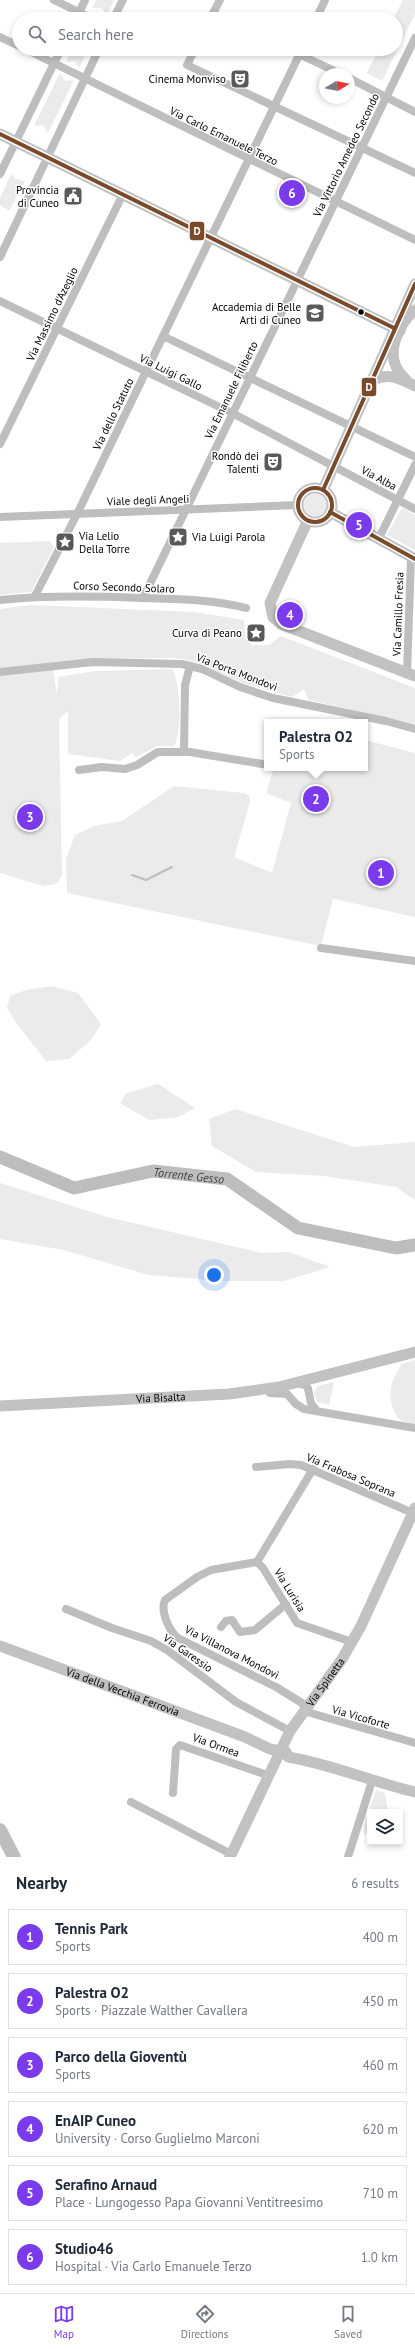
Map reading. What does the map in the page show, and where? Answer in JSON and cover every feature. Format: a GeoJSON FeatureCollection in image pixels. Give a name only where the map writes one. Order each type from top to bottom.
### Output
{"type":"FeatureCollection","features":[{"type":"Feature","properties":{"kind":"main road"},"geometry":{"type":"LineString","coordinates":[[0,1830],[14,1857]]}},
{"type":"Feature","properties":{"kind":"street"},"geometry":{"type":"LineString","coordinates":[[54,0],[71,12]]}},
{"type":"Feature","properties":{"kind":"street"},"geometry":{"type":"LineString","coordinates":[[79,12],[85,0]]}},
{"type":"Feature","properties":{"kind":"street"},"geometry":{"type":"LineString","coordinates":[[117,12],[123,0]]}},
{"type":"Feature","properties":{"kind":"street"},"geometry":{"type":"LineString","coordinates":[[214,12],[220,0]]}},
{"type":"Feature","properties":{"kind":"street"},"geometry":{"type":"LineString","coordinates":[[320,12],[326,0]]}},
{"type":"Feature","properties":{"kind":"street"},"geometry":{"type":"LineString","coordinates":[[0,37],[12,43]]}},
{"type":"Feature","properties":{"kind":"street","name":"Via Vittorio Amedeo Secondo"},"geometry":{"type":"LineString","coordinates":[[298,281],[415,38]]}},
{"type":"Feature","properties":{"kind":"street","name":"Via Carlo Emanuele Terzo"},"geometry":{"type":"LineString","coordinates":[[39,56],[248,160],[415,240]]}},
{"type":"Feature","properties":{"kind":"street"},"geometry":{"type":"LineString","coordinates":[[0,174],[58,56]]}},
{"type":"Feature","properties":{"kind":"street"},"geometry":{"type":"LineString","coordinates":[[0,257],[96,56]]}},
{"type":"Feature","properties":{"kind":"street"},"geometry":{"type":"LineString","coordinates":[[192,56],[187,65],[415,173]]}},
{"type":"Feature","properties":{"kind":"street","name":"Via dello Statuto"},"geometry":{"type":"LineString","coordinates":[[77,514],[299,56]]}},
{"type":"Feature","properties":{"kind":"street"},"geometry":{"type":"LineString","coordinates":[[308,56],[330,68]]}},
{"type":"Feature","properties":{"kind":"street"},"geometry":{"type":"LineString","coordinates":[[355,81],[387,96],[415,112]]}},
{"type":"Feature","properties":{"kind":"street"},"geometry":{"type":"LineString","coordinates":[[0,134],[397,329]]}},
{"type":"Feature","properties":{"kind":"street","name":"Via Massimo d'Azeglio"},"geometry":{"type":"LineString","coordinates":[[0,444],[123,194]]}},
{"type":"Feature","properties":{"kind":"street","name":"Via Emanuele Filiberto"},"geometry":{"type":"LineString","coordinates":[[185,510],[298,281]]}},
{"type":"Feature","properties":{"kind":"street"},"geometry":{"type":"LineString","coordinates":[[323,490],[332,465],[374,380],[415,284]]}},
{"type":"Feature","properties":{"kind":"street","name":"Via Luigi Gallo"},"geometry":{"type":"LineString","coordinates":[[0,301],[232,413],[332,465]]}},
{"type":"Feature","properties":{"kind":"street"},"geometry":{"type":"LineString","coordinates":[[411,384],[399,372],[393,355],[397,329],[415,310]]}},
{"type":"Feature","properties":{"kind":"street"},"geometry":{"type":"LineString","coordinates":[[163,336],[415,457]]}},
{"type":"Feature","properties":{"kind":"street"},"geometry":{"type":"LineString","coordinates":[[374,380],[381,376],[392,376],[411,384]]}},
{"type":"Feature","properties":{"kind":"street","name":"Via Alba"},"geometry":{"type":"LineString","coordinates":[[332,465],[415,509]]}},
{"type":"Feature","properties":{"kind":"street"},"geometry":{"type":"LineString","coordinates":[[378,540],[415,465]]}},
{"type":"Feature","properties":{"kind":"street"},"geometry":{"type":"LineString","coordinates":[[313,488],[323,490],[331,502],[330,512],[323,520],[308,520],[302,516],[298,505],[304,492],[313,488]]}},
{"type":"Feature","properties":{"kind":"street","name":"Viale degli Angeli"},"geometry":{"type":"LineString","coordinates":[[0,517],[298,505]]}},
{"type":"Feature","properties":{"kind":"street"},"geometry":{"type":"LineString","coordinates":[[143,598],[185,510]]}},
{"type":"Feature","properties":{"kind":"street"},"geometry":{"type":"LineString","coordinates":[[330,512],[378,540],[413,558]]}},
{"type":"Feature","properties":{"kind":"street"},"geometry":{"type":"LineString","coordinates":[[35,596],[77,514]]}},
{"type":"Feature","properties":{"kind":"street"},"geometry":{"type":"LineString","coordinates":[[308,520],[270,603],[274,617],[282,624],[411,674]]}},
{"type":"Feature","properties":{"kind":"street","name":"Via Camillo Fresia"},"geometry":{"type":"LineString","coordinates":[[411,674],[413,558]]}},
{"type":"Feature","properties":{"kind":"street","name":"Corso Secondo Solaro"},"geometry":{"type":"LineString","coordinates":[[0,600],[35,596],[143,598],[223,602],[246,608]]}},
{"type":"Feature","properties":{"kind":"street","name":"Via Porta Mondovì"},"geometry":{"type":"LineString","coordinates":[[0,672],[93,662],[171,663],[190,666],[240,687],[273,698],[386,721],[415,730]]}},
{"type":"Feature","properties":{"kind":"street"},"geometry":{"type":"LineString","coordinates":[[184,752],[185,685],[190,666]]}},
{"type":"Feature","properties":{"kind":"street"},"geometry":{"type":"LineString","coordinates":[[79,770],[102,767],[125,770],[137,765],[158,752],[184,752],[262,764]]}},
{"type":"Feature","properties":{"kind":"street"},"geometry":{"type":"LineString","coordinates":[[321,948],[415,961]]}},
{"type":"Feature","properties":{"kind":"street"},"geometry":{"type":"LineString","coordinates":[[229,1394],[322,1377],[415,1352]]}},
{"type":"Feature","properties":{"kind":"street"},"geometry":{"type":"LineString","coordinates":[[308,1389],[311,1384],[322,1377]]}},
{"type":"Feature","properties":{"kind":"street"},"geometry":{"type":"LineString","coordinates":[[297,1382],[306,1386],[311,1403],[316,1410]]}},
{"type":"Feature","properties":{"kind":"street"},"geometry":{"type":"LineString","coordinates":[[291,1396],[292,1389],[297,1382]]}},
{"type":"Feature","properties":{"kind":"street","name":"Via Bisalta"},"geometry":{"type":"LineString","coordinates":[[0,1406],[284,1392],[291,1396],[299,1407],[415,1428]]}},
{"type":"Feature","properties":{"kind":"street","name":"Via Frabosa Soprana"},"geometry":{"type":"LineString","coordinates":[[256,1467],[290,1464],[313,1469],[413,1516]]}},
{"type":"Feature","properties":{"kind":"street"},"geometry":{"type":"LineString","coordinates":[[257,1562],[313,1469]]}},
{"type":"Feature","properties":{"kind":"street","name":"Via Spinetta"},"geometry":{"type":"LineString","coordinates":[[131,1802],[231,1855],[267,1775],[290,1730],[304,1708],[342,1659],[352,1642],[413,1516]]}},
{"type":"Feature","properties":{"kind":"street","name":"Via Lurisia"},"geometry":{"type":"LineString","coordinates":[[257,1562],[286,1604],[297,1623],[352,1642]]}},
{"type":"Feature","properties":{"kind":"street","name":"Via Villanova Mondovì"},"geometry":{"type":"LineString","coordinates":[[257,1562],[211,1570],[197,1577],[166,1600],[163,1606],[163,1611],[171,1629],[178,1638],[276,1687],[302,1703],[304,1708]]}},
{"type":"Feature","properties":{"kind":"street"},"geometry":{"type":"LineString","coordinates":[[221,1627],[226,1621],[232,1620],[240,1632],[255,1630],[286,1604]]}},
{"type":"Feature","properties":{"kind":"street","name":"Via Garessio"},"geometry":{"type":"LineString","coordinates":[[66,1609],[156,1644],[236,1702],[290,1730]]}},
{"type":"Feature","properties":{"kind":"street","name":"Via della Vecchia Ferrovia"},"geometry":{"type":"LineString","coordinates":[[0,1646],[245,1737],[272,1743],[280,1750],[291,1749],[310,1760],[372,1781],[415,1792]]}},
{"type":"Feature","properties":{"kind":"street","name":"Via Vicoforte"},"geometry":{"type":"LineString","coordinates":[[304,1708],[307,1712],[316,1716],[415,1743]]}},
{"type":"Feature","properties":{"kind":"street","name":"Via Ormea"},"geometry":{"type":"LineString","coordinates":[[173,1793],[176,1749],[180,1745],[267,1775]]}},
{"type":"Feature","properties":{"kind":"street"},"geometry":{"type":"LineString","coordinates":[[348,1857],[372,1781]]}},
{"type":"Feature","properties":{"kind":"shaded area"},"geometry":{"type":"Polygon","coordinates":[[[96,0],[114,0],[109,12],[104,12],[102,8],[92,8],[96,0]]]}},
{"type":"Feature","properties":{"kind":"shaded area"},"geometry":{"type":"Polygon","coordinates":[[[403,0],[415,0],[415,14],[403,38],[403,12],[397,12],[403,0]]]}},
{"type":"Feature","properties":{"kind":"shaded area"},"geometry":{"type":"Polygon","coordinates":[[[69,56],[85,56],[79,68],[75,61],[66,62],[69,56]]]}},
{"type":"Feature","properties":{"kind":"shaded area"},"geometry":{"type":"Polygon","coordinates":[[[376,56],[394,56],[382,81],[367,73],[376,56]]]}},
{"type":"Feature","properties":{"kind":"shaded area"},"geometry":{"type":"Polygon","coordinates":[[[60,73],[65,81],[74,80],[48,133],[43,125],[34,126],[60,73]]]}},
{"type":"Feature","properties":{"kind":"shaded area"},"geometry":{"type":"Polygon","coordinates":[[[11,174],[16,179],[25,181],[9,211],[0,205],[0,198],[11,174]]]}},
{"type":"Feature","properties":{"kind":"shaded area"},"geometry":{"type":"Polygon","coordinates":[[[315,494],[319,495],[325,501],[325,509],[319,515],[315,516],[311,515],[305,509],[304,505],[305,501],[311,495],[315,494]]]}},
{"type":"Feature","properties":{"kind":"shaded area"},"geometry":{"type":"Polygon","coordinates":[[[402,508],[415,515],[415,550],[387,535],[402,508]]]}},
{"type":"Feature","properties":{"kind":"shaded area"},"geometry":{"type":"Polygon","coordinates":[[[50,541],[54,547],[31,592],[0,595],[0,543],[50,541]]]}},
{"type":"Feature","properties":{"kind":"shaded area"},"geometry":{"type":"Polygon","coordinates":[[[31,605],[194,612],[244,620],[245,638],[253,645],[269,645],[281,636],[415,688],[415,724],[309,700],[304,689],[292,697],[243,683],[193,661],[175,658],[96,659],[52,662],[57,695],[58,677],[96,671],[172,669],[175,675],[179,695],[177,740],[174,746],[158,746],[136,757],[132,753],[120,761],[68,754],[68,711],[59,719],[62,875],[56,884],[43,886],[0,873],[0,609],[31,605]]]}},
{"type":"Feature","properties":{"kind":"shaded area"},"geometry":{"type":"Polygon","coordinates":[[[368,741],[415,753],[415,917],[303,892],[333,899],[321,946],[67,893],[66,859],[75,835],[94,826],[122,821],[174,786],[244,793],[249,796],[250,802],[234,857],[272,873],[291,803],[266,793],[273,771],[368,771],[368,741]]]}},
{"type":"Feature","properties":{"kind":"shaded area"},"geometry":{"type":"Polygon","coordinates":[[[51,986],[78,993],[101,1024],[91,1040],[69,1059],[46,1061],[17,1024],[7,1008],[10,996],[26,990],[51,986]]]}},
{"type":"Feature","properties":{"kind":"shaded area"},"geometry":{"type":"Polygon","coordinates":[[[158,1084],[195,1108],[178,1117],[149,1120],[120,1103],[127,1093],[158,1084]]]}},
{"type":"Feature","properties":{"kind":"shaded area"},"geometry":{"type":"Polygon","coordinates":[[[235,1109],[354,1147],[415,1142],[415,1200],[396,1187],[324,1176],[256,1172],[212,1146],[209,1119],[235,1109]]]}},
{"type":"Feature","properties":{"kind":"shaded area"},"geometry":{"type":"Polygon","coordinates":[[[0,1183],[107,1217],[262,1253],[289,1252],[330,1267],[284,1281],[223,1281],[148,1275],[64,1250],[0,1239],[0,1183]]]}},
{"type":"Feature","properties":{"kind":"shaded area"},"geometry":{"type":"Polygon","coordinates":[[[415,1360],[415,1424],[399,1420],[392,1406],[390,1392],[391,1385],[397,1371],[402,1364],[415,1360]]]}},
{"type":"Feature","properties":{"kind":"shaded area"},"geometry":{"type":"Polygon","coordinates":[[[334,1382],[329,1405],[317,1402],[314,1393],[318,1386],[334,1382]]]}},
{"type":"Feature","properties":{"kind":"shaded area"},"geometry":{"type":"Polygon","coordinates":[[[376,1790],[385,1793],[388,1809],[369,1809],[376,1790]]]}},
{"type":"Feature","properties":{"kind":"shaded area"},"geometry":{"type":"Polygon","coordinates":[[[367,1816],[367,1834],[364,1834],[364,1825],[367,1816]]]}},
{"type":"Feature","properties":{"kind":"waterway"},"geometry":{"type":"LineString","coordinates":[[132,875],[146,880],[172,867]]}},
{"type":"Feature","properties":{"kind":"waterway","name":"Torrente Gesso"},"geometry":{"type":"LineString","coordinates":[[0,1157],[74,1188],[153,1171],[227,1179],[298,1228],[396,1248],[415,1245]]}},
{"type":"Feature","properties":{"kind":"transit line","name":"D"},"geometry":{"type":"LineString","coordinates":[[0,134],[394,328]]}},
{"type":"Feature","properties":{"kind":"transit line","name":"D"},"geometry":{"type":"LineString","coordinates":[[323,490],[415,284]]}},
{"type":"Feature","properties":{"kind":"transit line","name":"D"},"geometry":{"type":"LineString","coordinates":[[315,488],[321,489],[327,493],[331,499],[332,505],[331,511],[327,517],[321,521],[315,522],[309,521],[303,517],[299,511],[298,505],[299,499],[303,493],[309,489],[315,488]]}},
{"type":"Feature","properties":{"kind":"transit line","name":"D"},"geometry":{"type":"LineString","coordinates":[[330,512],[415,559]]}},
{"type":"Feature","properties":{"kind":"place","name":"Cinema Monviso"},"geometry":{"type":"Point","coordinates":[240,79]}},
{"type":"Feature","properties":{"kind":"place","name":"Studio46"},"geometry":{"type":"Point","coordinates":[292,193]}},
{"type":"Feature","properties":{"kind":"place","name":"Provincia di Cuneo"},"geometry":{"type":"Point","coordinates":[73,196]}},
{"type":"Feature","properties":{"kind":"place","name":"Accademia di Belle Arti di Cuneo"},"geometry":{"type":"Point","coordinates":[315,313]}},
{"type":"Feature","properties":{"kind":"place","name":"Rondò dei Talenti"},"geometry":{"type":"Point","coordinates":[273,462]}},
{"type":"Feature","properties":{"kind":"place","name":"Serafino Arnaud"},"geometry":{"type":"Point","coordinates":[359,525]}},
{"type":"Feature","properties":{"kind":"place","name":"Via Luigi Parola"},"geometry":{"type":"Point","coordinates":[178,537]}},
{"type":"Feature","properties":{"kind":"place","name":"Via Lelio Della Torre"},"geometry":{"type":"Point","coordinates":[65,542]}},
{"type":"Feature","properties":{"kind":"place","name":"EnAIP Cuneo"},"geometry":{"type":"Point","coordinates":[290,615]}},
{"type":"Feature","properties":{"kind":"place","name":"Curva di Peano"},"geometry":{"type":"Point","coordinates":[256,633]}},
{"type":"Feature","properties":{"kind":"place","name":"Palestra O2"},"geometry":{"type":"Point","coordinates":[316,799]}},
{"type":"Feature","properties":{"kind":"place","name":"Parco della Gioventù"},"geometry":{"type":"Point","coordinates":[30,817]}},
{"type":"Feature","properties":{"kind":"place","name":"Tennis Park"},"geometry":{"type":"Point","coordinates":[381,873]}}]}
